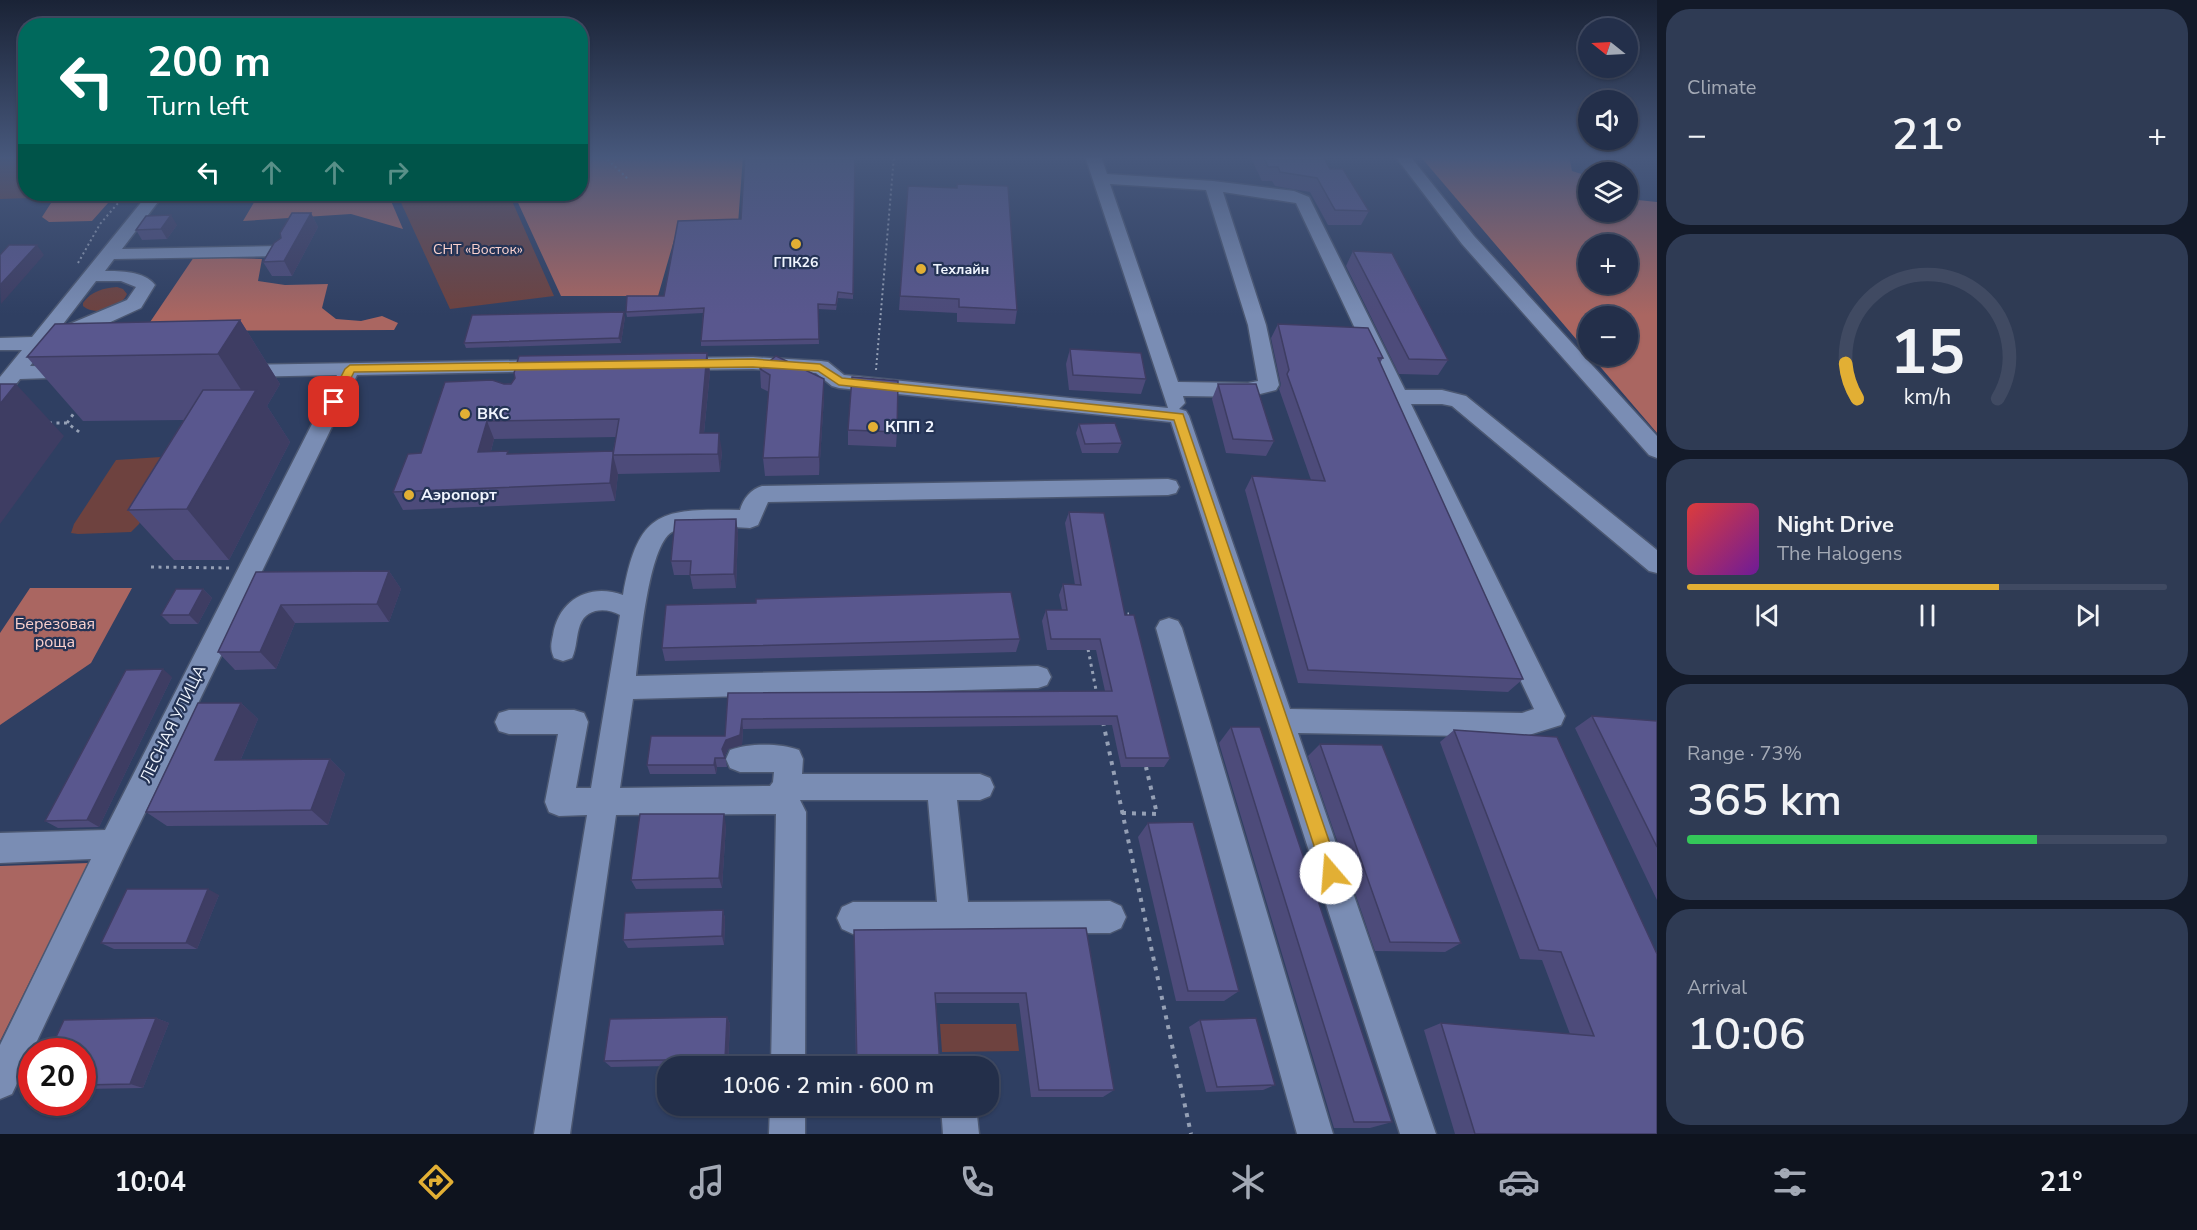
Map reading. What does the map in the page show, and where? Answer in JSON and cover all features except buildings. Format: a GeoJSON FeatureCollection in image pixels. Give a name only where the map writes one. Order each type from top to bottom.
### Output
{"type":"FeatureCollection","features":[{"type":"Feature","properties":{"kind":"street"},"geometry":{"type":"LineString","coordinates":[[0,391],[144,209]]}},
{"type":"Feature","properties":{"kind":"street"},"geometry":{"type":"LineString","coordinates":[[1110,209],[1418,1134]]}},
{"type":"Feature","properties":{"kind":"street"},"geometry":{"type":"LineString","coordinates":[[1170,389],[1248,390],[1269,385],[1257,325],[1220,209]]}},
{"type":"Feature","properties":{"kind":"street"},"geometry":{"type":"LineString","coordinates":[[1281,721],[1522,725],[1551,716],[1307,209]]}},
{"type":"Feature","properties":{"kind":"street"},"geometry":{"type":"LineString","coordinates":[[1444,209],[1468,240],[1657,450]]}},
{"type":"Feature","properties":{"kind":"street"},"geometry":{"type":"LineString","coordinates":[[109,254],[278,250]]}},
{"type":"Feature","properties":{"kind":"street"},"geometry":{"type":"LineString","coordinates":[[0,344],[38,343],[97,321],[134,304],[146,285],[124,276],[90,276]]}},
{"type":"Feature","properties":{"kind":"street"},"geometry":{"type":"LineString","coordinates":[[653,364],[753,363],[820,367],[839,381],[1179,416]]}},
{"type":"Feature","properties":{"kind":"street"},"geometry":{"type":"LineString","coordinates":[[223,370],[563,366]]}},
{"type":"Feature","properties":{"kind":"street"},"geometry":{"type":"LineString","coordinates":[[484,367],[504,388]]}},
{"type":"Feature","properties":{"kind":"street","name":"ЛЕСНАЯ УЛИЦА"},"geometry":{"type":"LineString","coordinates":[[0,1082],[114,844],[350,369]]}},
{"type":"Feature","properties":{"kind":"street"},"geometry":{"type":"LineString","coordinates":[[14,373],[93,372]]}},
{"type":"Feature","properties":{"kind":"street"},"geometry":{"type":"LineString","coordinates":[[1398,398],[1442,397],[1459,401],[1657,564]]}},
{"type":"Feature","properties":{"kind":"street"},"geometry":{"type":"LineString","coordinates":[[552,1134],[638,580],[647,548],[662,526],[675,520],[750,519],[753,505],[762,495],[1168,487]]}},
{"type":"Feature","properties":{"kind":"street"},"geometry":{"type":"LineString","coordinates":[[563,650],[569,619],[580,605],[603,599],[622,603],[634,611]]}},
{"type":"Feature","properties":{"kind":"street"},"geometry":{"type":"LineString","coordinates":[[1169,628],[1315,1134]]}},
{"type":"Feature","properties":{"kind":"street"},"geometry":{"type":"LineString","coordinates":[[622,688],[1038,677]]}},
{"type":"Feature","properties":{"kind":"street"},"geometry":{"type":"LineString","coordinates":[[509,722],[574,722],[559,802],[980,787]]}},
{"type":"Feature","properties":{"kind":"street"},"geometry":{"type":"LineString","coordinates":[[740,759],[789,759],[783,793],[791,812],[788,1056]]}},
{"type":"Feature","properties":{"kind":"street"},"geometry":{"type":"LineString","coordinates":[[941,788],[954,916]]}},
{"type":"Feature","properties":{"kind":"street"},"geometry":{"type":"LineString","coordinates":[[0,848],[114,844]]}},
{"type":"Feature","properties":{"kind":"street"},"geometry":{"type":"LineString","coordinates":[[853,918],[1110,917]]}},
{"type":"Feature","properties":{"kind":"street"},"geometry":{"type":"LineString","coordinates":[[787,1134],[788,1116]]}},
{"type":"Feature","properties":{"kind":"street"},"geometry":{"type":"LineString","coordinates":[[960,1116],[961,1134]]}},
{"type":"Feature","properties":{"kind":"path"},"geometry":{"type":"LineString","coordinates":[[100,224],[113,209]]}},
{"type":"Feature","properties":{"kind":"path"},"geometry":{"type":"LineString","coordinates":[[875,385],[890,209]]}},
{"type":"Feature","properties":{"kind":"path"},"geometry":{"type":"LineString","coordinates":[[68,423],[80,406]]}},
{"type":"Feature","properties":{"kind":"path"},"geometry":{"type":"LineString","coordinates":[[45,423],[68,423],[82,434]]}},
{"type":"Feature","properties":{"kind":"path"},"geometry":{"type":"LineString","coordinates":[[151,567],[251,568]]}},
{"type":"Feature","properties":{"kind":"path"},"geometry":{"type":"LineString","coordinates":[[1109,614],[1129,614]]}},
{"type":"Feature","properties":{"kind":"path"},"geometry":{"type":"LineString","coordinates":[[1085,637],[1098,696]]}},
{"type":"Feature","properties":{"kind":"path"},"geometry":{"type":"LineString","coordinates":[[1102,720],[1191,1134]]}},
{"type":"Feature","properties":{"kind":"path"},"geometry":{"type":"LineString","coordinates":[[1122,813],[1157,814],[1146,767]]}},
{"type":"Feature","properties":{"kind":"green space"},"geometry":{"type":"Polygon","coordinates":[[[47,209],[103,209],[92,221],[49,222],[42,217],[47,209]]]}},
{"type":"Feature","properties":{"kind":"green space"},"geometry":{"type":"Polygon","coordinates":[[[250,209],[394,209],[403,229],[351,214],[243,221],[250,209]]]}},
{"type":"Feature","properties":{"kind":"green space","name":"СНТ «Восток»"},"geometry":{"type":"Polygon","coordinates":[[[404,209],[516,209],[554,296],[450,309],[404,209]]]}},
{"type":"Feature","properties":{"kind":"green space"},"geometry":{"type":"Polygon","coordinates":[[[521,209],[739,209],[738,224],[678,226],[658,296],[561,296],[521,209]]]}},
{"type":"Feature","properties":{"kind":"green space"},"geometry":{"type":"Polygon","coordinates":[[[1465,209],[1578,209],[1578,222],[1638,222],[1638,209],[1657,209],[1657,433],[1600,366],[1638,366],[1638,306],[1578,306],[1578,341],[1465,209]]]}},
{"type":"Feature","properties":{"kind":"green space"},"geometry":{"type":"Polygon","coordinates":[[[194,257],[262,259],[258,281],[285,285],[328,284],[322,308],[336,319],[361,321],[382,316],[398,323],[394,330],[144,331],[194,257]]]}},
{"type":"Feature","properties":{"kind":"green space"},"geometry":{"type":"Polygon","coordinates":[[[117,287],[123,289],[127,294],[114,307],[94,311],[83,306],[86,299],[94,293],[117,287]]]}},
{"type":"Feature","properties":{"kind":"green space"},"geometry":{"type":"Polygon","coordinates":[[[175,458],[173,467],[139,524],[131,532],[71,533],[74,524],[116,460],[175,458]]]}},
{"type":"Feature","properties":{"kind":"green space","name":"Березовая роща"},"geometry":{"type":"Polygon","coordinates":[[[30,588],[132,588],[91,663],[0,725],[0,633],[30,588]]]}},
{"type":"Feature","properties":{"kind":"green space"},"geometry":{"type":"Polygon","coordinates":[[[89,863],[0,1041],[0,866],[89,863]]]}},
{"type":"Feature","properties":{"kind":"green space"},"geometry":{"type":"Polygon","coordinates":[[[940,1024],[1016,1024],[1019,1051],[942,1052],[940,1024]]]}},
{"type":"Feature","properties":{"kind":"place","name":"ГПК26"},"geometry":{"type":"Point","coordinates":[796,244]}},
{"type":"Feature","properties":{"kind":"place","name":"Техлайн"},"geometry":{"type":"Point","coordinates":[921,269]}},
{"type":"Feature","properties":{"kind":"place","name":"ВКС"},"geometry":{"type":"Point","coordinates":[465,414]}},
{"type":"Feature","properties":{"kind":"place","name":"КПП 2"},"geometry":{"type":"Point","coordinates":[873,427]}},
{"type":"Feature","properties":{"kind":"place","name":"Аэропорт"},"geometry":{"type":"Point","coordinates":[409,495]}},
{"type":"Feature","properties":{"kind":"route"},"geometry":{"type":"LineString","coordinates":[[334,402],[350,369],[753,363],[820,367],[839,381],[1179,416],[1331,873]]}}]}
